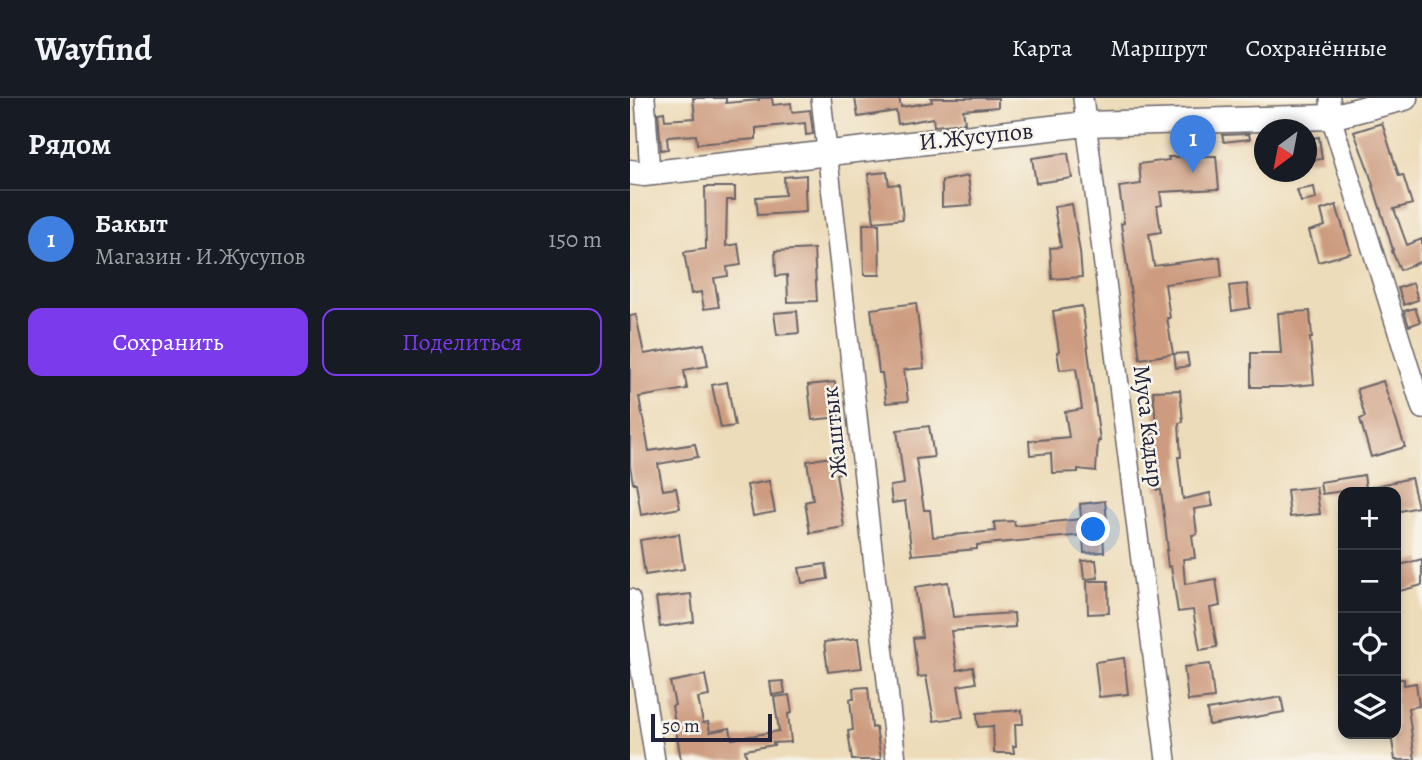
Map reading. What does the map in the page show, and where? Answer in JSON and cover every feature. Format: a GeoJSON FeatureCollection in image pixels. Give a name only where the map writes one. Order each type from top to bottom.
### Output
{"type":"FeatureCollection","features":[{"type":"Feature","properties":{"kind":"street"},"geometry":{"type":"LineString","coordinates":[[640,173],[645,98]]}},
{"type":"Feature","properties":{"kind":"street","name":"Жаштык"},"geometry":{"type":"LineString","coordinates":[[821,98],[896,760]]}},
{"type":"Feature","properties":{"kind":"street","name":"Муса Кадыр"},"geometry":{"type":"LineString","coordinates":[[1083,98],[1166,760]]}},
{"type":"Feature","properties":{"kind":"street","name":"И.Жусупов"},"geometry":{"type":"LineString","coordinates":[[640,173],[1086,124],[1331,107],[1405,98]]}},
{"type":"Feature","properties":{"kind":"street"},"geometry":{"type":"LineString","coordinates":[[1331,107],[1422,409]]}},
{"type":"Feature","properties":{"kind":"street"},"geometry":{"type":"LineString","coordinates":[[630,599],[655,760]]}},
{"type":"Feature","properties":{"kind":"building"},"geometry":{"type":"Polygon","coordinates":[[[693,98],[726,98],[726,103],[772,98],[773,105],[791,103],[792,112],[810,110],[813,134],[806,135],[805,123],[756,128],[756,139],[697,144],[696,135],[667,137],[668,149],[661,150],[658,113],[664,112],[665,120],[695,118],[693,98]]]}},
{"type":"Feature","properties":{"kind":"building"},"geometry":{"type":"Polygon","coordinates":[[[855,98],[899,98],[901,107],[932,102],[931,98],[998,98],[998,107],[963,110],[965,123],[934,126],[933,118],[898,124],[896,111],[858,117],[855,98]]]}},
{"type":"Feature","properties":{"kind":"building"},"geometry":{"type":"Polygon","coordinates":[[[1382,123],[1399,176],[1403,175],[1412,204],[1394,209],[1407,245],[1422,239],[1422,261],[1400,270],[1354,132],[1382,123]]]}},
{"type":"Feature","properties":{"kind":"building"},"geometry":{"type":"Polygon","coordinates":[[[1249,134],[1250,139],[1224,142],[1222,135],[1249,134]]]}},
{"type":"Feature","properties":{"kind":"building"},"geometry":{"type":"Polygon","coordinates":[[[1317,137],[1322,159],[1317,160],[1317,137]]]}},
{"type":"Feature","properties":{"kind":"building"},"geometry":{"type":"Polygon","coordinates":[[[1068,153],[1072,178],[1036,183],[1032,158],[1068,153]]]}},
{"type":"Feature","properties":{"kind":"building"},"geometry":{"type":"Polygon","coordinates":[[[1216,156],[1219,189],[1160,192],[1162,205],[1157,206],[1161,232],[1149,234],[1154,266],[1220,257],[1222,277],[1165,284],[1173,354],[1140,359],[1121,224],[1124,223],[1119,187],[1141,184],[1139,164],[1169,160],[1168,157],[1216,156]]]}},
{"type":"Feature","properties":{"kind":"building"},"geometry":{"type":"Polygon","coordinates":[[[887,172],[889,185],[899,184],[903,219],[874,222],[868,174],[887,172]]]}},
{"type":"Feature","properties":{"kind":"building"},"geometry":{"type":"Polygon","coordinates":[[[806,175],[806,212],[758,215],[756,197],[785,195],[784,177],[806,175]]]}},
{"type":"Feature","properties":{"kind":"building"},"geometry":{"type":"Polygon","coordinates":[[[968,176],[972,205],[942,207],[942,181],[968,176]]]}},
{"type":"Feature","properties":{"kind":"building"},"geometry":{"type":"Polygon","coordinates":[[[705,187],[735,187],[735,200],[727,200],[726,246],[738,244],[741,265],[727,267],[728,276],[714,278],[719,307],[704,309],[701,292],[691,294],[684,252],[706,249],[705,187]]]}},
{"type":"Feature","properties":{"kind":"building"},"geometry":{"type":"Polygon","coordinates":[[[1314,187],[1316,199],[1301,202],[1297,190],[1314,187]]]}},
{"type":"Feature","properties":{"kind":"building"},"geometry":{"type":"Polygon","coordinates":[[[1072,204],[1082,277],[1052,279],[1050,248],[1061,247],[1054,207],[1072,204]]]}},
{"type":"Feature","properties":{"kind":"building"},"geometry":{"type":"Polygon","coordinates":[[[1336,205],[1351,253],[1318,262],[1309,231],[1325,226],[1321,210],[1336,205]]]}},
{"type":"Feature","properties":{"kind":"building"},"geometry":{"type":"Polygon","coordinates":[[[863,224],[879,224],[880,275],[864,275],[863,224]]]}},
{"type":"Feature","properties":{"kind":"building"},"geometry":{"type":"Polygon","coordinates":[[[814,249],[817,301],[788,302],[787,275],[776,276],[775,251],[814,249]]]}},
{"type":"Feature","properties":{"kind":"building"},"geometry":{"type":"Polygon","coordinates":[[[1413,283],[1418,300],[1404,305],[1398,288],[1413,283]]]}},
{"type":"Feature","properties":{"kind":"building"},"geometry":{"type":"Polygon","coordinates":[[[1247,284],[1250,308],[1232,311],[1229,286],[1247,284]]]}},
{"type":"Feature","properties":{"kind":"building"},"geometry":{"type":"Polygon","coordinates":[[[916,303],[924,368],[904,370],[908,401],[886,403],[882,373],[879,373],[871,309],[916,303]]]}},
{"type":"Feature","properties":{"kind":"building"},"geometry":{"type":"Polygon","coordinates":[[[1082,306],[1100,441],[1096,471],[1078,469],[1078,472],[1052,473],[1051,453],[1030,455],[1029,441],[1069,437],[1065,412],[1082,409],[1076,368],[1060,370],[1053,311],[1082,306]]]}},
{"type":"Feature","properties":{"kind":"building"},"geometry":{"type":"Polygon","coordinates":[[[1415,308],[1420,322],[1409,326],[1404,311],[1415,308]]]}},
{"type":"Feature","properties":{"kind":"building"},"geometry":{"type":"Polygon","coordinates":[[[797,311],[799,333],[777,335],[774,313],[797,311]]]}},
{"type":"Feature","properties":{"kind":"building"},"geometry":{"type":"Polygon","coordinates":[[[1310,311],[1314,384],[1251,387],[1251,353],[1281,353],[1278,313],[1310,311]]]}},
{"type":"Feature","properties":{"kind":"building"},"geometry":{"type":"Polygon","coordinates":[[[636,315],[644,354],[704,344],[708,366],[684,370],[687,389],[639,397],[649,451],[695,444],[698,457],[658,464],[663,490],[676,488],[680,508],[641,515],[636,483],[633,483],[630,466],[630,316],[636,315]]]}},
{"type":"Feature","properties":{"kind":"building"},"geometry":{"type":"Polygon","coordinates":[[[1187,353],[1189,366],[1176,368],[1174,354],[1187,353]]]}},
{"type":"Feature","properties":{"kind":"building"},"geometry":{"type":"Polygon","coordinates":[[[1383,381],[1405,447],[1371,457],[1360,419],[1365,417],[1357,389],[1383,381]]]}},
{"type":"Feature","properties":{"kind":"building"},"geometry":{"type":"Polygon","coordinates":[[[727,382],[735,426],[721,428],[712,385],[727,382]]]}},
{"type":"Feature","properties":{"kind":"building"},"geometry":{"type":"Polygon","coordinates":[[[835,382],[839,417],[812,420],[808,385],[835,382]]]}},
{"type":"Feature","properties":{"kind":"building"},"geometry":{"type":"Polygon","coordinates":[[[1180,390],[1183,422],[1179,423],[1181,457],[1178,457],[1183,499],[1210,493],[1213,506],[1194,509],[1197,534],[1192,535],[1195,558],[1183,559],[1185,584],[1216,579],[1220,606],[1210,608],[1217,647],[1200,650],[1193,610],[1178,612],[1171,566],[1168,567],[1161,490],[1157,490],[1152,458],[1151,434],[1157,434],[1153,391],[1180,390]]]}},
{"type":"Feature","properties":{"kind":"building"},"geometry":{"type":"Polygon","coordinates":[[[929,426],[934,457],[916,459],[924,510],[930,510],[933,537],[995,531],[994,522],[1014,521],[1015,526],[1081,519],[1080,504],[1105,501],[1108,532],[1103,533],[1104,552],[1084,553],[1083,535],[977,545],[977,549],[912,555],[905,501],[892,503],[890,486],[904,484],[897,430],[929,426]]]}},
{"type":"Feature","properties":{"kind":"building"},"geometry":{"type":"Polygon","coordinates":[[[837,456],[839,473],[836,474],[844,527],[810,533],[805,502],[813,500],[807,461],[837,456]]]}},
{"type":"Feature","properties":{"kind":"building"},"geometry":{"type":"Polygon","coordinates":[[[1364,475],[1366,487],[1338,487],[1338,492],[1322,494],[1320,482],[1364,475]]]}},
{"type":"Feature","properties":{"kind":"building"},"geometry":{"type":"Polygon","coordinates":[[[1411,478],[1418,507],[1401,511],[1401,487],[1371,487],[1411,478]]]}},
{"type":"Feature","properties":{"kind":"building"},"geometry":{"type":"Polygon","coordinates":[[[769,481],[775,512],[753,516],[747,485],[769,481]]]}},
{"type":"Feature","properties":{"kind":"building"},"geometry":{"type":"Polygon","coordinates":[[[1316,487],[1320,514],[1290,517],[1287,490],[1316,487]]]}},
{"type":"Feature","properties":{"kind":"building"},"geometry":{"type":"Polygon","coordinates":[[[679,534],[684,569],[645,575],[640,540],[679,534]]]}},
{"type":"Feature","properties":{"kind":"building"},"geometry":{"type":"Polygon","coordinates":[[[1422,559],[1422,585],[1401,591],[1401,565],[1422,559]]]}},
{"type":"Feature","properties":{"kind":"building"},"geometry":{"type":"Polygon","coordinates":[[[1096,560],[1098,578],[1084,579],[1082,561],[1096,560]]]}},
{"type":"Feature","properties":{"kind":"building"},"geometry":{"type":"Polygon","coordinates":[[[826,564],[828,579],[802,583],[799,568],[826,564]]]}},
{"type":"Feature","properties":{"kind":"building"},"geometry":{"type":"Polygon","coordinates":[[[1087,581],[1108,581],[1109,613],[1088,614],[1087,581]]]}},
{"type":"Feature","properties":{"kind":"building"},"geometry":{"type":"Polygon","coordinates":[[[948,582],[953,617],[1014,613],[1015,627],[951,631],[957,670],[973,667],[976,683],[958,686],[963,717],[934,721],[926,676],[918,677],[913,638],[922,637],[915,587],[948,582]]]}},
{"type":"Feature","properties":{"kind":"building"},"geometry":{"type":"Polygon","coordinates":[[[691,594],[694,622],[660,627],[656,598],[691,594]]]}},
{"type":"Feature","properties":{"kind":"building"},"geometry":{"type":"Polygon","coordinates":[[[858,638],[862,668],[828,672],[824,642],[858,638]]]}},
{"type":"Feature","properties":{"kind":"building"},"geometry":{"type":"Polygon","coordinates":[[[1124,658],[1128,694],[1099,697],[1095,662],[1124,658]]]}},
{"type":"Feature","properties":{"kind":"building"},"geometry":{"type":"Polygon","coordinates":[[[1210,664],[1214,698],[1188,701],[1184,667],[1210,664]]]}},
{"type":"Feature","properties":{"kind":"building"},"geometry":{"type":"Polygon","coordinates":[[[705,675],[709,696],[698,698],[703,723],[708,722],[710,732],[730,728],[732,739],[779,731],[774,697],[789,695],[792,713],[788,714],[791,742],[745,750],[747,760],[681,760],[670,682],[705,675]]]}},
{"type":"Feature","properties":{"kind":"building"},"geometry":{"type":"Polygon","coordinates":[[[1401,679],[1404,679],[1404,685],[1416,683],[1419,706],[1408,708],[1415,760],[1395,760],[1392,739],[1401,739],[1401,679]]]}},
{"type":"Feature","properties":{"kind":"building"},"geometry":{"type":"Polygon","coordinates":[[[783,681],[785,693],[772,695],[770,682],[783,681]]]}},
{"type":"Feature","properties":{"kind":"building"},"geometry":{"type":"Polygon","coordinates":[[[868,687],[872,728],[876,727],[881,760],[852,760],[848,731],[853,730],[850,699],[854,699],[853,688],[868,687]]]}},
{"type":"Feature","properties":{"kind":"building"},"geometry":{"type":"Polygon","coordinates":[[[1281,697],[1284,712],[1209,725],[1207,710],[1281,697]]]}},
{"type":"Feature","properties":{"kind":"building"},"geometry":{"type":"Polygon","coordinates":[[[1022,710],[1023,724],[1015,724],[1014,753],[994,753],[993,726],[978,727],[977,713],[1022,710]]]}},
{"type":"Feature","properties":{"kind":"place","name":"Бакыт"},"geometry":{"type":"Point","coordinates":[1193,173]}}]}
